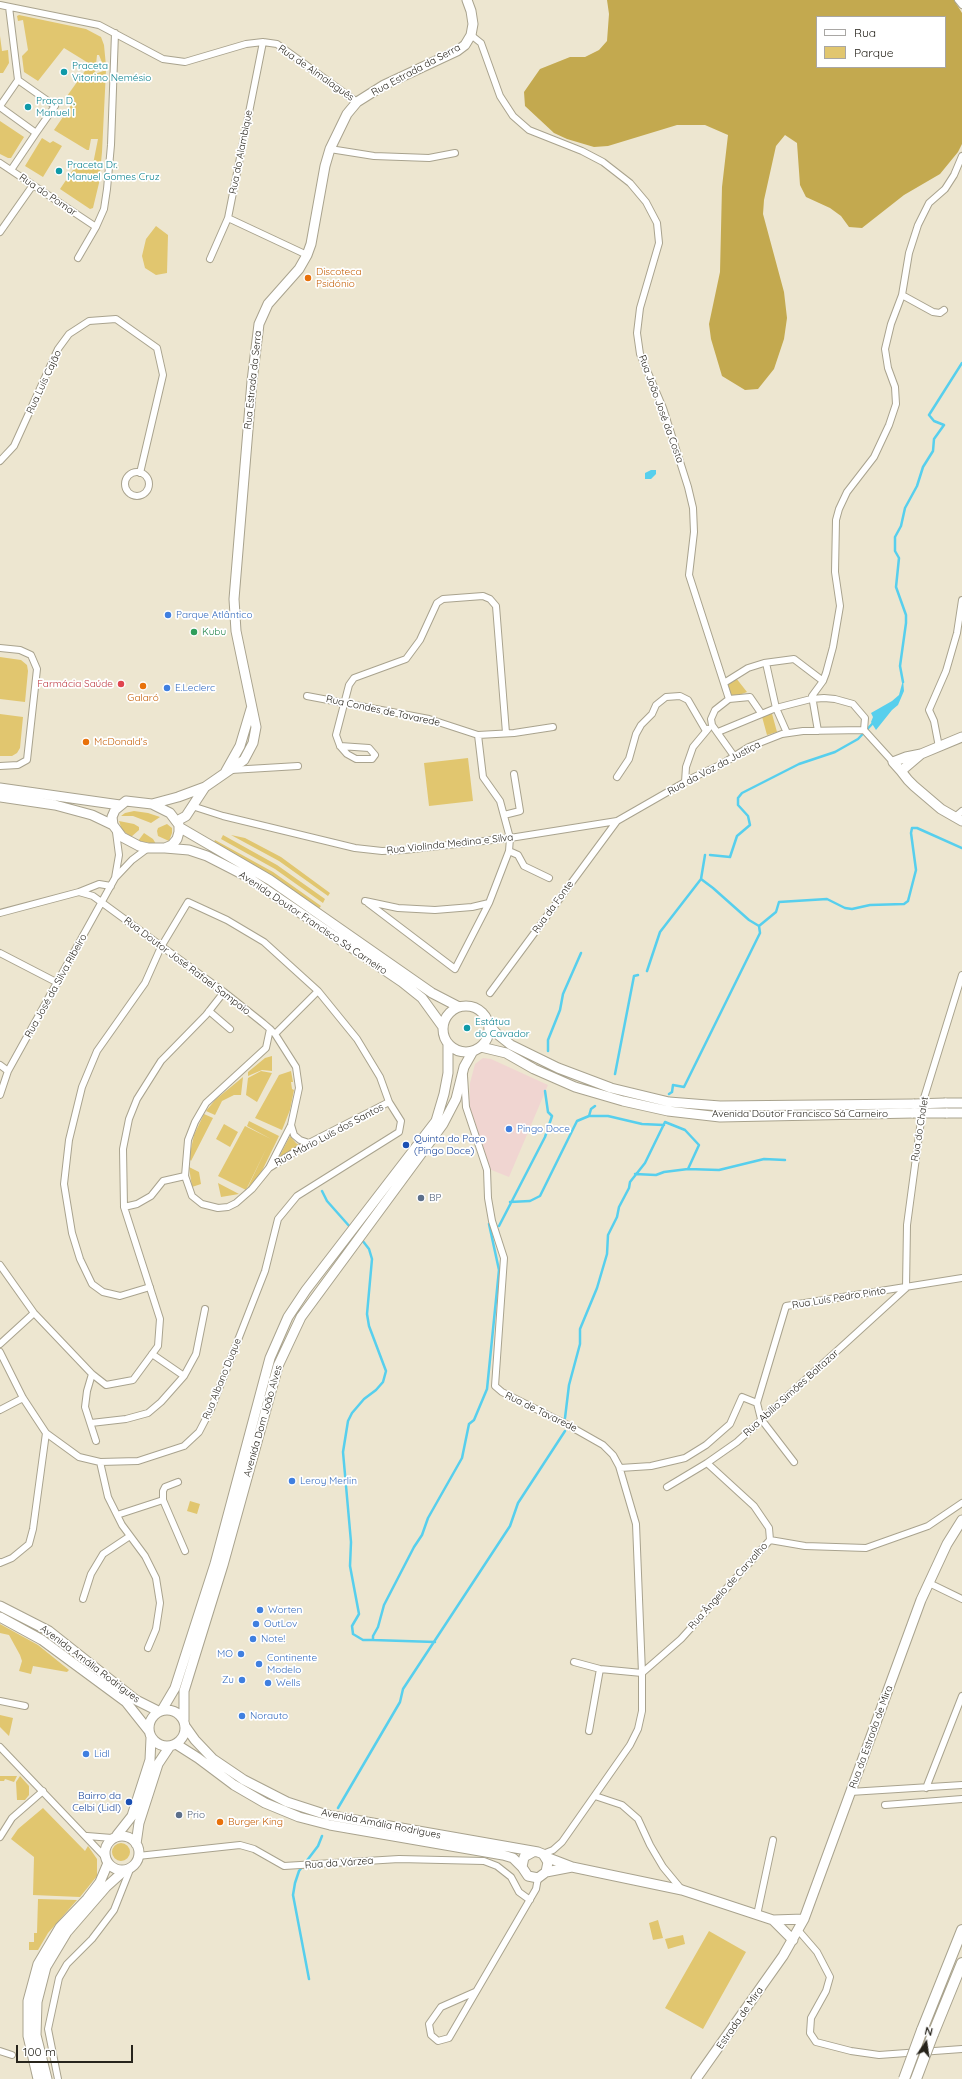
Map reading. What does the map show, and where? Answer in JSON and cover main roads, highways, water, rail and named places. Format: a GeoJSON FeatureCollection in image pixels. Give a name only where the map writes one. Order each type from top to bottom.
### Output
{"type":"FeatureCollection","features":[{"type":"Feature","properties":{"kind":"main road","name":"Rua Estrada da Serra"},"geometry":{"type":"LineString","coordinates":[[205,788],[228,771],[240,746],[252,707],[236,630],[234,599],[252,381],[259,324],[268,304],[299,268],[307,254],[311,244],[325,166],[330,149],[347,114],[357,102],[384,85],[457,51],[465,45],[471,35],[473,24],[471,11],[467,0]]}},
{"type":"Feature","properties":{"kind":"main road"},"geometry":{"type":"LineString","coordinates":[[960,816],[941,809],[914,786],[893,762],[906,757],[921,754],[962,737]]}},
{"type":"Feature","properties":{"kind":"main road"},"geometry":{"type":"LineString","coordinates":[[901,771],[921,754]]}},
{"type":"Feature","properties":{"kind":"main road"},"geometry":{"type":"LineString","coordinates":[[0,788],[120,805]]}},
{"type":"Feature","properties":{"kind":"main road"},"geometry":{"type":"LineString","coordinates":[[152,804],[205,788]]}},
{"type":"Feature","properties":{"kind":"main road"},"geometry":{"type":"LineString","coordinates":[[178,824],[186,816],[205,788]]}},
{"type":"Feature","properties":{"kind":"main road"},"geometry":{"type":"LineString","coordinates":[[0,798],[55,805],[92,815],[115,828],[130,842],[148,848],[165,848],[177,839],[178,824],[170,813],[152,804],[126,801],[115,810],[115,828]]}},
{"type":"Feature","properties":{"kind":"main road","name":"Avenida Doutor Francisco Sá Carneiro"},"geometry":{"type":"LineString","coordinates":[[178,824],[252,868],[432,993],[459,1007]]}},
{"type":"Feature","properties":{"kind":"main road","name":"Avenida Doutor Francisco Sá Carneiro"},"geometry":{"type":"LineString","coordinates":[[165,848],[189,850],[207,856],[246,876],[402,982],[422,998],[443,1027]]}},
{"type":"Feature","properties":{"kind":"main road"},"geometry":{"type":"LineString","coordinates":[[468,1006],[476,1008],[487,1018],[489,1025],[486,1041],[477,1049],[460,1051],[448,1044],[443,1033],[443,1027],[448,1014],[459,1007],[468,1006]]}},
{"type":"Feature","properties":{"kind":"main road","name":"Avenida Doutor Francisco Sá Carneiro"},"geometry":{"type":"LineString","coordinates":[[489,1025],[496,1033],[511,1044],[558,1068],[611,1088],[669,1102],[720,1106],[962,1103]]}},
{"type":"Feature","properties":{"kind":"main road","name":"Avenida Dom João Alves"},"geometry":{"type":"LineString","coordinates":[[160,1711],[175,1688],[215,1564],[270,1358],[288,1317],[306,1290],[436,1121],[444,1094],[448,1073],[448,1044]]}},
{"type":"Feature","properties":{"kind":"main road","name":"Avenida Doutor Francisco Sá Carneiro"},"geometry":{"type":"LineString","coordinates":[[477,1049],[506,1053],[575,1087],[623,1101],[668,1111],[720,1116],[962,1113]]}},
{"type":"Feature","properties":{"kind":"main road","name":"Avenida Dom João Alves"},"geometry":{"type":"LineString","coordinates":[[185,1723],[184,1691],[224,1565],[278,1366],[301,1317],[443,1124],[456,1099],[464,1067],[477,1049]]}},
{"type":"Feature","properties":{"kind":"main road","name":"Rua da Estrada de Mira"},"geometry":{"type":"LineString","coordinates":[[783,1956],[804,1919],[929,1583],[947,1544],[962,1520]]}},
{"type":"Feature","properties":{"kind":"main road","name":"Avenida Amália Rodrigues"},"geometry":{"type":"LineString","coordinates":[[0,1606],[49,1631],[136,1700],[160,1711]]}},
{"type":"Feature","properties":{"kind":"main road","name":"Avenida Amália Rodrigues"},"geometry":{"type":"LineString","coordinates":[[0,1617],[42,1640],[126,1702],[150,1734]]}},
{"type":"Feature","properties":{"kind":"main road"},"geometry":{"type":"LineString","coordinates":[[38,2079],[28,2036],[28,2001],[38,1964],[60,1928],[87,1899],[100,1882],[107,1860],[105,1850],[132,1816],[150,1760],[150,1719],[160,1711],[167,1709],[177,1712],[185,1723],[183,1737],[173,1745],[158,1764],[140,1822],[136,1844],[138,1856],[128,1868],[106,1887],[67,1932],[46,1967],[37,2002],[36,2035],[47,2079]]}},
{"type":"Feature","properties":{"kind":"main road","name":"Avenida Amália Rodrigues"},"geometry":{"type":"LineString","coordinates":[[185,1723],[195,1740],[213,1759],[244,1780],[287,1802],[327,1815],[533,1852]]}},
{"type":"Feature","properties":{"kind":"main road"},"geometry":{"type":"LineString","coordinates":[[150,1734],[160,1745],[173,1745]]}},
{"type":"Feature","properties":{"kind":"main road","name":"Avenida Amália Rodrigues"},"geometry":{"type":"LineString","coordinates":[[173,1745],[198,1758],[234,1786],[265,1803],[299,1817],[330,1825],[503,1855],[513,1858],[522,1867]]}},
{"type":"Feature","properties":{"kind":"main road"},"geometry":{"type":"LineString","coordinates":[[114,1837],[131,1839],[136,1844]]}},
{"type":"Feature","properties":{"kind":"main road"},"geometry":{"type":"LineString","coordinates":[[572,1867],[546,1872],[538,1878],[528,1876],[522,1867],[524,1858],[533,1852],[572,1867],[682,1890],[773,1920],[804,1919]]}},
{"type":"Feature","properties":{"kind":"main road"},"geometry":{"type":"LineString","coordinates":[[545,1856],[548,1868],[546,1872]]}},
{"type":"Feature","properties":{"kind":"main road"},"geometry":{"type":"LineString","coordinates":[[107,1860],[119,1870],[128,1868]]}},
{"type":"Feature","properties":{"kind":"main road"},"geometry":{"type":"LineString","coordinates":[[773,1920],[793,1940]]}},
{"type":"Feature","properties":{"kind":"main road"},"geometry":{"type":"LineString","coordinates":[[904,2079],[962,1930]]}},
{"type":"Feature","properties":{"kind":"main road","name":"Estrada de Mira"},"geometry":{"type":"LineString","coordinates":[[696,2079],[783,1956]]}},
{"type":"Feature","properties":{"kind":"main road"},"geometry":{"type":"LineString","coordinates":[[916,2079],[962,1962]]}},
{"type":"Feature","properties":{"kind":"water"},"geometry":{"type":"Polygon","coordinates":[[[651,470],[656,470],[656,474],[651,479],[645,479],[645,473],[651,470]]]}},
{"type":"Feature","properties":{"kind":"water"},"geometry":{"type":"Polygon","coordinates":[[[903,680],[904,691],[898,705],[892,710],[876,730],[871,722],[873,717],[871,713],[892,701],[899,695],[903,680]]]}},
{"type":"Feature","properties":{"kind":"waterway"},"geometry":{"type":"LineString","coordinates":[[903,682],[900,666],[906,615],[896,587],[899,558],[895,551],[895,537],[901,526],[905,508],[917,486],[923,467],[933,451],[934,439],[944,425],[934,421],[929,415],[962,363]]}},
{"type":"Feature","properties":{"kind":"waterway"},"geometry":{"type":"LineString","coordinates":[[710,855],[730,857],[737,836],[750,825],[748,816],[738,805],[738,798],[742,793],[799,764],[835,752],[858,739],[873,723]]}},
{"type":"Feature","properties":{"kind":"waterway"},"geometry":{"type":"LineString","coordinates":[[759,926],[776,912],[779,902],[827,899],[845,908],[852,909],[870,905],[904,904],[908,901],[916,870],[911,833],[912,828],[917,828],[962,848]]}},
{"type":"Feature","properties":{"kind":"waterway"},"geometry":{"type":"LineString","coordinates":[[669,1094],[672,1092],[673,1085],[684,1087],[760,933],[759,926],[749,920],[701,879],[705,855]]}},
{"type":"Feature","properties":{"kind":"waterway"},"geometry":{"type":"LineString","coordinates":[[647,971],[660,932],[701,879]]}},
{"type":"Feature","properties":{"kind":"waterway"},"geometry":{"type":"LineString","coordinates":[[548,1051],[548,1040],[560,1010],[563,994],[581,953]]}},
{"type":"Feature","properties":{"kind":"waterway"},"geometry":{"type":"LineString","coordinates":[[615,1074],[634,976],[638,975]]}},
{"type":"Feature","properties":{"kind":"waterway"},"geometry":{"type":"LineString","coordinates":[[499,1226],[545,1137],[552,1116],[548,1112],[545,1091]]}},
{"type":"Feature","properties":{"kind":"waterway"},"geometry":{"type":"LineString","coordinates":[[589,1116],[591,1109],[595,1106]]}},
{"type":"Feature","properties":{"kind":"waterway"},"geometry":{"type":"LineString","coordinates":[[510,1202],[530,1201],[540,1196],[577,1121],[589,1116],[608,1116],[642,1124],[664,1125]]}},
{"type":"Feature","properties":{"kind":"waterway"},"geometry":{"type":"LineString","coordinates":[[565,1418],[569,1385],[580,1344],[580,1329],[597,1288],[607,1254],[608,1235],[617,1217],[619,1207],[629,1188],[630,1182],[645,1163],[665,1122],[685,1130],[699,1145],[688,1169]]}},
{"type":"Feature","properties":{"kind":"waterway"},"geometry":{"type":"LineString","coordinates":[[635,1174],[656,1175],[664,1172],[688,1169],[719,1170],[764,1159],[785,1160]]}},
{"type":"Feature","properties":{"kind":"waterway"},"geometry":{"type":"LineString","coordinates":[[322,1191],[327,1201],[358,1236]]}},
{"type":"Feature","properties":{"kind":"waterway"},"geometry":{"type":"LineString","coordinates":[[435,1642],[373,1640],[373,1636],[378,1627],[384,1605],[414,1547],[422,1535],[428,1518],[462,1458],[469,1424],[474,1420],[487,1389],[499,1270],[489,1224]]}},
{"type":"Feature","properties":{"kind":"waterway"},"geometry":{"type":"LineString","coordinates":[[362,1240],[369,1249],[372,1259],[367,1314],[369,1326],[386,1371],[383,1382],[376,1390],[364,1399],[352,1413],[348,1421],[343,1452],[351,1542],[350,1566],[359,1614],[352,1626],[353,1634],[363,1640],[373,1640]]}},
{"type":"Feature","properties":{"kind":"waterway"},"geometry":{"type":"LineString","coordinates":[[338,1808],[400,1702],[403,1689],[510,1526],[518,1503],[565,1431]]}},
{"type":"Feature","properties":{"kind":"waterway"},"geometry":{"type":"LineString","coordinates":[[309,1979],[293,1895],[299,1871],[318,1846],[322,1836]]}},
{"type":"Feature","properties":{"kind":"place","name":"Praceta Vitorino Nemésio"},"geometry":{"type":"Point","coordinates":[64,72]}},
{"type":"Feature","properties":{"kind":"place","name":"Praça D, Manuel I"},"geometry":{"type":"Point","coordinates":[28,107]}},
{"type":"Feature","properties":{"kind":"place","name":"Praceta Dr. Manuel Gomes Cruz"},"geometry":{"type":"Point","coordinates":[59,171]}},
{"type":"Feature","properties":{"kind":"place","name":"Discoteca Psidónio"},"geometry":{"type":"Point","coordinates":[308,278]}},
{"type":"Feature","properties":{"kind":"place","name":"Parque Atlântico"},"geometry":{"type":"Point","coordinates":[168,615]}},
{"type":"Feature","properties":{"kind":"place","name":"Kubu"},"geometry":{"type":"Point","coordinates":[194,632]}},
{"type":"Feature","properties":{"kind":"place","name":"Farmácia Saúde"},"geometry":{"type":"Point","coordinates":[121,684]}},
{"type":"Feature","properties":{"kind":"place","name":"Galaró"},"geometry":{"type":"Point","coordinates":[143,686]}},
{"type":"Feature","properties":{"kind":"place","name":"E.Leclerc"},"geometry":{"type":"Point","coordinates":[167,688]}},
{"type":"Feature","properties":{"kind":"place","name":"McDonald's"},"geometry":{"type":"Point","coordinates":[86,742]}},
{"type":"Feature","properties":{"kind":"place","name":"Estátua do Cavador"},"geometry":{"type":"Point","coordinates":[467,1028]}},
{"type":"Feature","properties":{"kind":"place","name":"Pingo Doce"},"geometry":{"type":"Point","coordinates":[509,1129]}},
{"type":"Feature","properties":{"kind":"place","name":"Quinta do Paço (Pingo Doce)"},"geometry":{"type":"Point","coordinates":[406,1145]}},
{"type":"Feature","properties":{"kind":"place","name":"BP"},"geometry":{"type":"Point","coordinates":[421,1198]}},
{"type":"Feature","properties":{"kind":"place","name":"Leroy Merlin"},"geometry":{"type":"Point","coordinates":[292,1481]}},
{"type":"Feature","properties":{"kind":"place","name":"Worten"},"geometry":{"type":"Point","coordinates":[260,1610]}},
{"type":"Feature","properties":{"kind":"place","name":"OutLov"},"geometry":{"type":"Point","coordinates":[256,1624]}},
{"type":"Feature","properties":{"kind":"place","name":"Note!"},"geometry":{"type":"Point","coordinates":[253,1639]}},
{"type":"Feature","properties":{"kind":"place","name":"MO"},"geometry":{"type":"Point","coordinates":[241,1654]}},
{"type":"Feature","properties":{"kind":"place","name":"Continente Modelo"},"geometry":{"type":"Point","coordinates":[259,1664]}},
{"type":"Feature","properties":{"kind":"place","name":"Zu"},"geometry":{"type":"Point","coordinates":[242,1680]}},
{"type":"Feature","properties":{"kind":"place","name":"Wells"},"geometry":{"type":"Point","coordinates":[268,1683]}},
{"type":"Feature","properties":{"kind":"place","name":"Norauto"},"geometry":{"type":"Point","coordinates":[242,1716]}},
{"type":"Feature","properties":{"kind":"place","name":"Lidl"},"geometry":{"type":"Point","coordinates":[86,1754]}},
{"type":"Feature","properties":{"kind":"place","name":"Bairro da Celbi (Lidl)"},"geometry":{"type":"Point","coordinates":[129,1802]}},
{"type":"Feature","properties":{"kind":"place","name":"Prio"},"geometry":{"type":"Point","coordinates":[179,1815]}},
{"type":"Feature","properties":{"kind":"place","name":"Burger King"},"geometry":{"type":"Point","coordinates":[220,1822]}}]}
